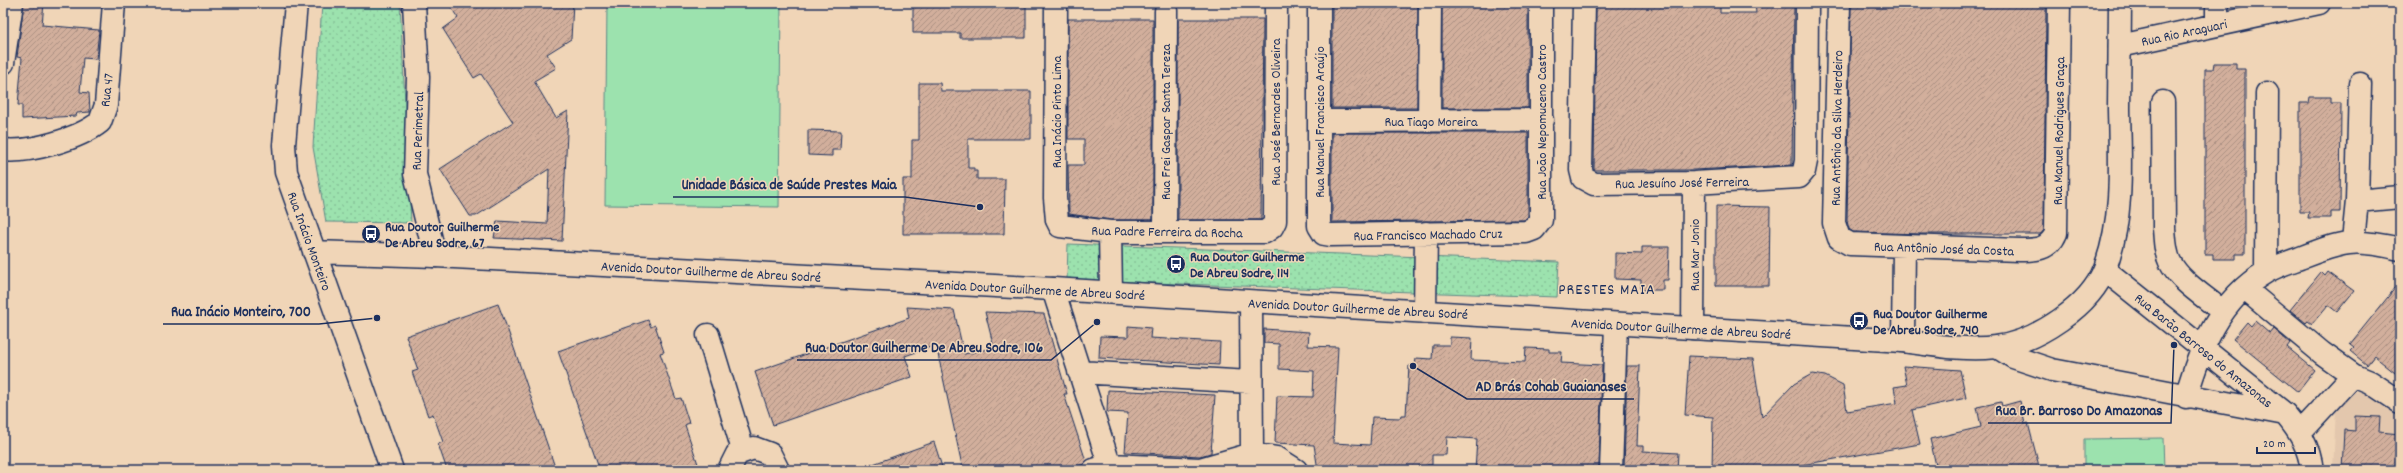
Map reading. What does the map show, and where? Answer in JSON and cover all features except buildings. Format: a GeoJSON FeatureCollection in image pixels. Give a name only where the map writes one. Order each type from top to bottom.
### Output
{"type":"FeatureCollection","features":[{"type":"Feature","properties":{"kind":"street"},"geometry":{"type":"LineString","coordinates":[[3,63],[12,3]]}},
{"type":"Feature","properties":{"kind":"street","name":"Rua 47"},"geometry":{"type":"LineString","coordinates":[[3,150],[26,150],[43,146],[76,135],[100,122],[106,105],[114,3]]}},
{"type":"Feature","properties":{"kind":"street","name":"Rua Inácio Monteiro"},"geometry":{"type":"LineString","coordinates":[[296,3],[284,159],[291,190],[392,470]]}},
{"type":"Feature","properties":{"kind":"street","name":"Rua Perimetral"},"geometry":{"type":"LineString","coordinates":[[414,3],[418,77],[415,174],[435,256]]}},
{"type":"Feature","properties":{"kind":"street","name":"Rua Inácio Pinto Lima"},"geometry":{"type":"LineString","coordinates":[[1056,3],[1057,220]]}},
{"type":"Feature","properties":{"kind":"street","name":"Rua José Bernardes Oliveira"},"geometry":{"type":"LineString","coordinates":[[1275,221],[1276,3]]}},
{"type":"Feature","properties":{"kind":"street","name":"Rua Manuel Francisco Araújo"},"geometry":{"type":"LineString","coordinates":[[1319,3],[1319,226],[1324,234],[1330,235]]}},
{"type":"Feature","properties":{"kind":"street"},"geometry":{"type":"LineString","coordinates":[[1429,121],[1430,3]]}},
{"type":"Feature","properties":{"kind":"street","name":"Rua João Nepomuceno Castro"},"geometry":{"type":"LineString","coordinates":[[1526,232],[1534,229],[1541,220],[1541,3]]}},
{"type":"Feature","properties":{"kind":"street","name":"Rua Jesuíno José Ferreira"},"geometry":{"type":"LineString","coordinates":[[1584,3],[1581,170],[1583,178],[1587,182],[1594,184],[1694,183],[1792,179],[1799,177],[1804,171],[1806,161],[1807,3]]}},
{"type":"Feature","properties":{"kind":"street","name":"Rua Antônio da Silva Herdeiro"},"geometry":{"type":"LineString","coordinates":[[1838,3],[1834,223],[1839,238],[1850,244]]}},
{"type":"Feature","properties":{"kind":"street","name":"Rua Manuel Rodrigues Graça"},"geometry":{"type":"LineString","coordinates":[[2038,250],[2052,241],[2056,233],[2060,3]]}},
{"type":"Feature","properties":{"kind":"street","name":"Avenida Doutor Guilherme de Abreu Sodré"},"geometry":{"type":"LineString","coordinates":[[314,252],[435,256],[1111,292],[1251,302],[1903,341],[1972,348],[1997,347],[2026,338],[2050,328],[2073,310],[2105,270],[2112,246],[2120,181],[2120,3]]}},
{"type":"Feature","properties":{"kind":"street"},"geometry":{"type":"LineString","coordinates":[[2217,3],[2217,25]]}},
{"type":"Feature","properties":{"kind":"street","name":"Rua Rio Araguari"},"geometry":{"type":"LineString","coordinates":[[2120,46],[2319,3]]}},
{"type":"Feature","properties":{"kind":"street","name":"Rua Frei Gaspar Santa Tereza"},"geometry":{"type":"LineString","coordinates":[[1164,232],[1166,11]]}},
{"type":"Feature","properties":{"kind":"street"},"geometry":{"type":"LineString","coordinates":[[2353,241],[2357,201],[2360,84]]}},
{"type":"Feature","properties":{"kind":"street"},"geometry":{"type":"LineString","coordinates":[[2266,271],[2267,93]]}},
{"type":"Feature","properties":{"kind":"street"},"geometry":{"type":"LineString","coordinates":[[2162,102],[2164,228],[2166,249],[2170,262],[2178,274],[2223,312]]}},
{"type":"Feature","properties":{"kind":"street","name":"Rua Tiago Moreira"},"geometry":{"type":"LineString","coordinates":[[1319,121],[1542,120]]}},
{"type":"Feature","properties":{"kind":"street","name":"Rua Mar Jonio"},"geometry":{"type":"LineString","coordinates":[[1693,328],[1694,183]]}},
{"type":"Feature","properties":{"kind":"street"},"geometry":{"type":"LineString","coordinates":[[2357,201],[2400,197]]}},
{"type":"Feature","properties":{"kind":"street","name":"Rua Padre Ferreira da Rocha"},"geometry":{"type":"LineString","coordinates":[[1057,220],[1060,226],[1064,228],[1110,232],[1265,232],[1272,227],[1275,221]]}},
{"type":"Feature","properties":{"kind":"street"},"geometry":{"type":"LineString","coordinates":[[1110,232],[1111,292]]}},
{"type":"Feature","properties":{"kind":"street","name":"Rua Francisco Machado Cruz"},"geometry":{"type":"LineString","coordinates":[[1330,235],[1526,232]]}},
{"type":"Feature","properties":{"kind":"street"},"geometry":{"type":"LineString","coordinates":[[1426,233],[1426,312]]}},
{"type":"Feature","properties":{"kind":"street"},"geometry":{"type":"LineString","coordinates":[[2186,397],[2202,350],[2214,324],[2244,289],[2266,271],[2314,252],[2353,241],[2374,242],[2400,249]]}},
{"type":"Feature","properties":{"kind":"street","name":"Rua Antônio José da Costa"},"geometry":{"type":"LineString","coordinates":[[1850,244],[2038,250]]}},
{"type":"Feature","properties":{"kind":"street"},"geometry":{"type":"LineString","coordinates":[[1903,341],[1904,246]]}},
{"type":"Feature","properties":{"kind":"street","name":"Rua Barão Barroso do Amazonas"},"geometry":{"type":"LineString","coordinates":[[2105,270],[2202,350],[2285,414],[2300,432],[2310,456],[2312,470]]}},
{"type":"Feature","properties":{"kind":"street"},"geometry":{"type":"LineString","coordinates":[[1053,289],[1079,372],[1105,468],[1200,469],[1252,454],[1277,458],[1296,470]]}},
{"type":"Feature","properties":{"kind":"street"},"geometry":{"type":"LineString","coordinates":[[2244,289],[2322,353],[2353,375],[2370,382],[2400,402]]}},
{"type":"Feature","properties":{"kind":"street"},"geometry":{"type":"LineString","coordinates":[[1251,302],[1250,382],[1252,454]]}},
{"type":"Feature","properties":{"kind":"street"},"geometry":{"type":"LineString","coordinates":[[1611,470],[1616,324]]}},
{"type":"Feature","properties":{"kind":"street"},"geometry":{"type":"LineString","coordinates":[[708,335],[742,450]]}},
{"type":"Feature","properties":{"kind":"street"},"geometry":{"type":"LineString","coordinates":[[1997,347],[2013,357],[2052,370],[2186,397],[2285,414]]}},
{"type":"Feature","properties":{"kind":"street"},"geometry":{"type":"LineString","coordinates":[[1079,372],[1250,382]]}},
{"type":"Feature","properties":{"kind":"street"},"geometry":{"type":"LineString","coordinates":[[2300,432],[2353,375]]}},
{"type":"Feature","properties":{"kind":"street"},"geometry":{"type":"LineString","coordinates":[[730,470],[733,459],[742,450],[754,448],[765,450],[774,459],[778,470]]}},
{"type":"Feature","properties":{"kind":"shaded area"},"geometry":{"type":"Polygon","coordinates":[[[2367,391],[2384,400],[2400,415],[2400,470],[2333,470],[2336,408],[2344,398],[2354,392],[2367,391]]]}},
{"type":"Feature","properties":{"kind":"green space"},"geometry":{"type":"Polygon","coordinates":[[[322,3],[400,3],[411,223],[326,222],[313,147],[322,3]]]}},
{"type":"Feature","properties":{"kind":"green space"},"geometry":{"type":"Polygon","coordinates":[[[607,3],[781,3],[779,207],[605,205],[607,3]]]}},
{"type":"Feature","properties":{"kind":"green space"},"geometry":{"type":"Polygon","coordinates":[[[1068,244],[1559,262],[1557,297],[1067,280],[1068,244]]]}},
{"type":"Feature","properties":{"kind":"green space"},"geometry":{"type":"Polygon","coordinates":[[[2163,438],[2164,470],[2084,470],[2084,439],[2163,438]]]}},
{"type":"Feature","properties":{"kind":"place","name":"Unidade Básica de Saúde Prestes Maia"},"geometry":{"type":"Point","coordinates":[980,207]}},
{"type":"Feature","properties":{"kind":"place","name":"Rua Doutor Guilherme De Abreu Sodre, 67"},"geometry":{"type":"Point","coordinates":[371,234]}},
{"type":"Feature","properties":{"kind":"place","name":"Rua Doutor Guilherme De Abreu Sodre, 114"},"geometry":{"type":"Point","coordinates":[1176,264]}},
{"type":"Feature","properties":{"kind":"place","name":"Rua Inácio Monteiro, 700"},"geometry":{"type":"Point","coordinates":[377,318]}},
{"type":"Feature","properties":{"kind":"place","name":"Rua Doutor Guilherme De Abreu Sodre, 740"},"geometry":{"type":"Point","coordinates":[1859,321]}},
{"type":"Feature","properties":{"kind":"place","name":"Rua Doutor Guilherme De Abreu Sodre, 106"},"geometry":{"type":"Point","coordinates":[1097,322]}},
{"type":"Feature","properties":{"kind":"place","name":"Rua Br. Barroso Do Amazonas"},"geometry":{"type":"Point","coordinates":[2174,345]}},
{"type":"Feature","properties":{"kind":"place","name":"AD Brás Cohab Guaianases"},"geometry":{"type":"Point","coordinates":[1413,366]}},
{"type":"Feature","properties":{"kind":"district","name":"PRESTES MAIA"},"geometry":{"type":"Point","coordinates":[1607,288]}}]}
